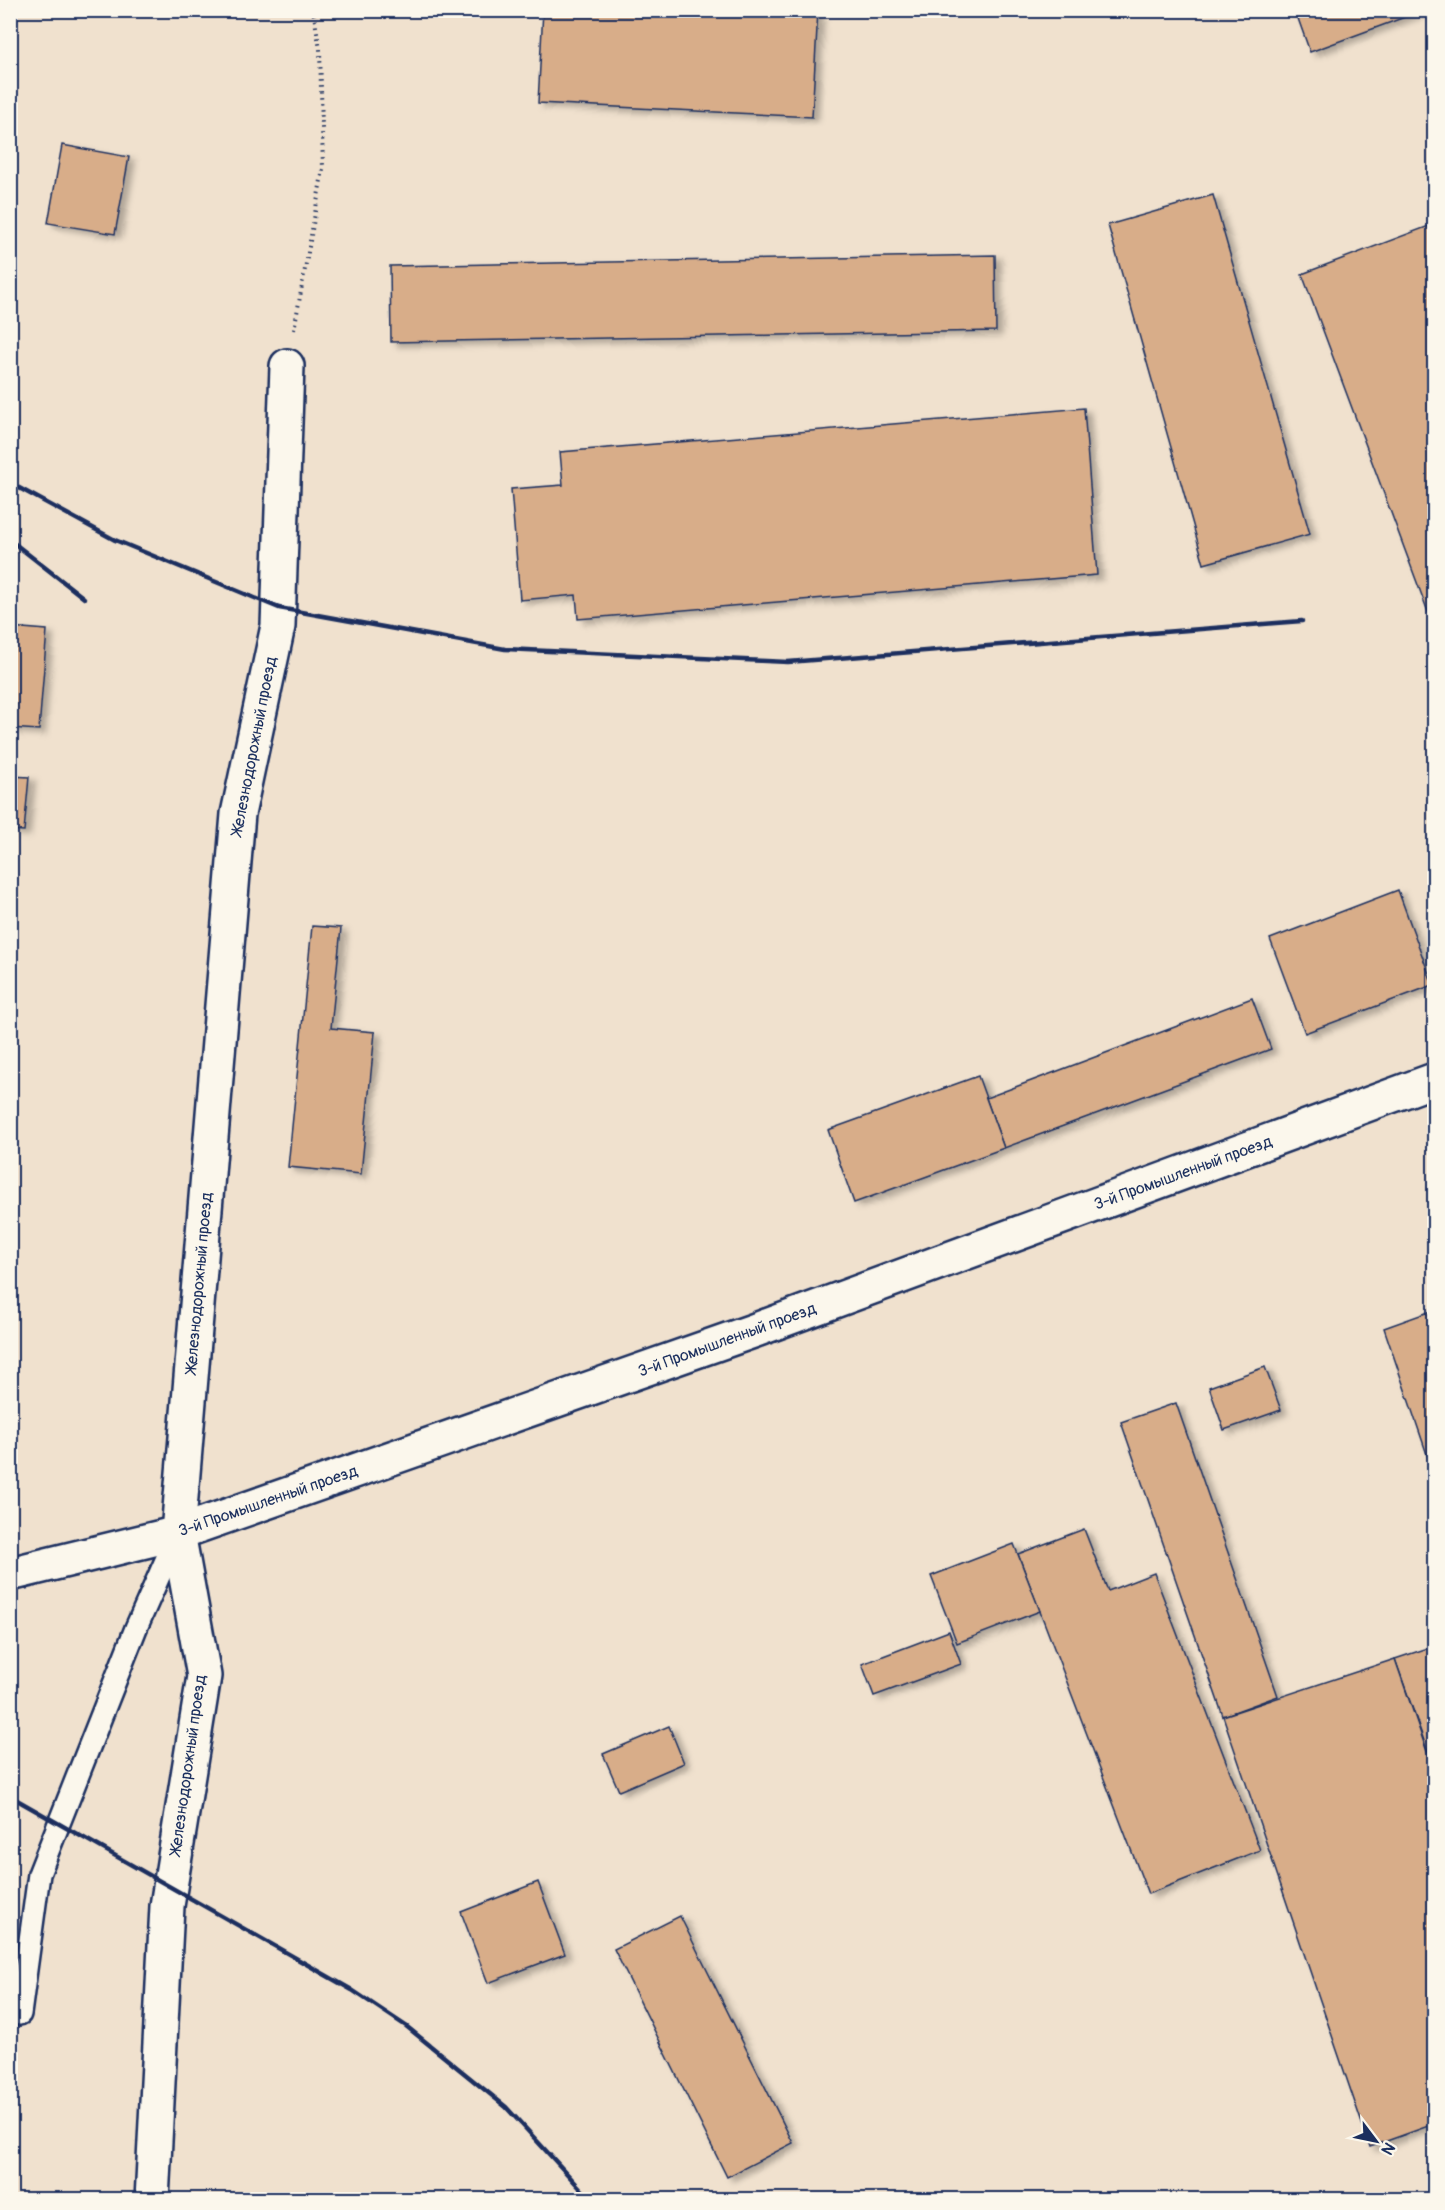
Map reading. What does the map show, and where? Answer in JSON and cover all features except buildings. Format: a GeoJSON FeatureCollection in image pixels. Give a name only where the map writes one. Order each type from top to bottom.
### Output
{"type":"FeatureCollection","features":[{"type":"Feature","properties":{"kind":"street","name":"Железнодорожный проезд"},"geometry":{"type":"LineString","coordinates":[[152,2199],[167,1906],[204,1676],[178,1533],[238,814],[278,626],[287,366]]}},
{"type":"Feature","properties":{"kind":"street","name":"3-й Промышленный проезд"},"geometry":{"type":"LineString","coordinates":[[10,1574],[178,1533],[742,1335],[1434,1080]]}},
{"type":"Feature","properties":{"kind":"lane"},"geometry":{"type":"LineString","coordinates":[[20,2014],[39,1874],[136,1628],[178,1533]]}},
{"type":"Feature","properties":{"kind":"path"},"geometry":{"type":"LineString","coordinates":[[287,366],[323,169],[320,49],[313,10]]}},
{"type":"Feature","properties":{"kind":"shaded area"},"geometry":{"type":"Polygon","coordinates":[[[11,11],[1434,11],[1434,2199],[11,2199],[11,11]]]}},
{"type":"Feature","properties":{"kind":"railway"},"geometry":{"type":"LineString","coordinates":[[10,483],[115,540],[279,608],[505,649],[788,662],[1302,621]]}},
{"type":"Feature","properties":{"kind":"railway"},"geometry":{"type":"LineString","coordinates":[[10,540],[84,598]]}},
{"type":"Feature","properties":{"kind":"railway"},"geometry":{"type":"LineString","coordinates":[[10,1796],[352,1990],[406,2026],[506,2107],[591,2200]]}}]}
